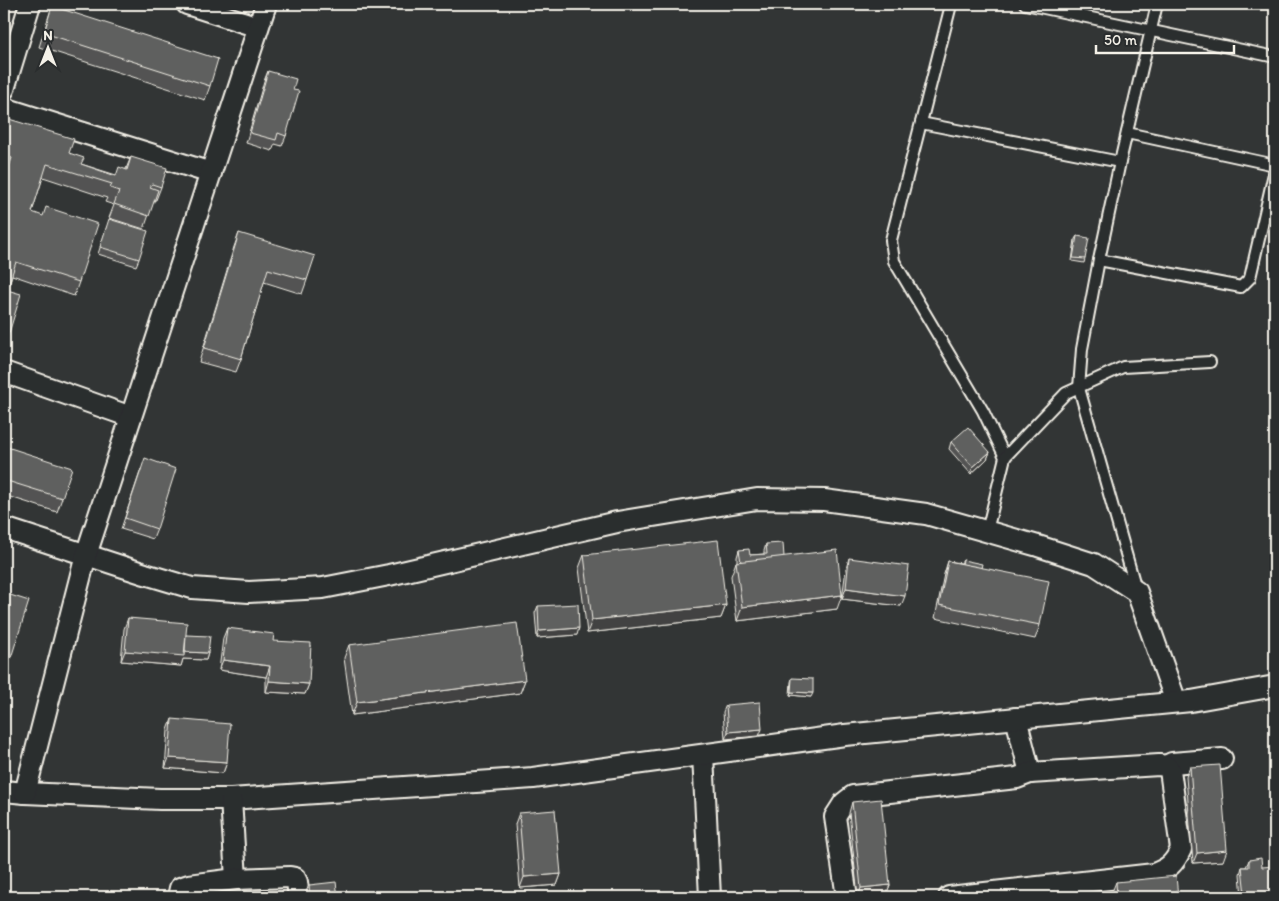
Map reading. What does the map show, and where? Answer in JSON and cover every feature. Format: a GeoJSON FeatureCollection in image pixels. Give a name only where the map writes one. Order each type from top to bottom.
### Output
{"type":"FeatureCollection","features":[{"type":"Feature","properties":{"kind":"street"},"geometry":{"type":"LineString","coordinates":[[4,89],[30,4]]}},
{"type":"Feature","properties":{"kind":"street"},"geometry":{"type":"LineString","coordinates":[[187,4],[258,27]]}},
{"type":"Feature","properties":{"kind":"street"},"geometry":{"type":"LineString","coordinates":[[25,793],[86,555],[266,4]]}},
{"type":"Feature","properties":{"kind":"street"},"geometry":{"type":"LineString","coordinates":[[4,108],[211,173]]}},
{"type":"Feature","properties":{"kind":"street"},"geometry":{"type":"LineString","coordinates":[[4,372],[131,417]]}},
{"type":"Feature","properties":{"kind":"street"},"geometry":{"type":"LineString","coordinates":[[4,528],[192,588],[249,592],[323,588],[389,575],[617,522],[757,499],[824,500],[926,514],[1094,564],[1137,592],[1176,702]]}},
{"type":"Feature","properties":{"kind":"street"},"geometry":{"type":"LineString","coordinates":[[4,791],[160,799],[231,799],[533,778],[845,735],[1176,702],[1275,686]]}},
{"type":"Feature","properties":{"kind":"street"},"geometry":{"type":"LineString","coordinates":[[1016,718],[1030,773]]}},
{"type":"Feature","properties":{"kind":"street"},"geometry":{"type":"LineString","coordinates":[[703,755],[710,897]]}},
{"type":"Feature","properties":{"kind":"street"},"geometry":{"type":"LineString","coordinates":[[847,897],[835,817],[844,803],[853,796],[1018,778],[1030,773],[1166,766],[1172,763],[1222,759]]}},
{"type":"Feature","properties":{"kind":"street"},"geometry":{"type":"LineString","coordinates":[[949,897],[1154,874],[1164,870],[1177,858],[1181,849],[1170,770],[1166,766]]}},
{"type":"Feature","properties":{"kind":"street"},"geometry":{"type":"LineString","coordinates":[[231,799],[236,879]]}},
{"type":"Feature","properties":{"kind":"street"},"geometry":{"type":"LineString","coordinates":[[178,897],[180,888],[189,884],[236,879],[290,877],[295,878],[297,882],[299,897]]}},
{"type":"Feature","properties":{"kind":"lane"},"geometry":{"type":"LineString","coordinates":[[953,4],[951,5],[891,240],[894,261],[983,411],[1006,457]]}},
{"type":"Feature","properties":{"kind":"lane"},"geometry":{"type":"LineString","coordinates":[[1025,4],[1275,57]]}},
{"type":"Feature","properties":{"kind":"lane"},"geometry":{"type":"LineString","coordinates":[[1137,592],[1079,388],[1082,349],[1099,260],[1157,4]]}},
{"type":"Feature","properties":{"kind":"lane"},"geometry":{"type":"LineString","coordinates":[[921,122],[1120,162]]}},
{"type":"Feature","properties":{"kind":"lane"},"geometry":{"type":"LineString","coordinates":[[1127,133],[1275,165]]}},
{"type":"Feature","properties":{"kind":"lane"},"geometry":{"type":"LineString","coordinates":[[1099,260],[1241,287],[1250,278],[1275,169]]}},
{"type":"Feature","properties":{"kind":"lane"},"geometry":{"type":"LineString","coordinates":[[986,532],[1006,457],[1066,394],[1123,367],[1210,362]]}},
{"type":"Feature","properties":{"kind":"building"},"geometry":{"type":"Polygon","coordinates":[[[52,6],[218,59],[210,86],[44,33],[52,6]]]}},
{"type":"Feature","properties":{"kind":"building"},"geometry":{"type":"Polygon","coordinates":[[[268,71],[296,79],[293,90],[299,91],[286,136],[278,133],[276,140],[250,133],[268,71]]]}},
{"type":"Feature","properties":{"kind":"building"},"geometry":{"type":"Polygon","coordinates":[[[9,119],[74,139],[69,153],[84,158],[81,164],[116,176],[119,167],[127,170],[131,157],[167,168],[161,187],[152,184],[150,187],[158,190],[149,216],[114,204],[119,191],[110,188],[112,184],[47,164],[32,212],[43,216],[46,207],[98,224],[79,282],[16,262],[7,290],[21,294],[9,333],[4,331],[4,182],[12,158],[4,155],[4,134],[9,119]]]}},
{"type":"Feature","properties":{"kind":"building"},"geometry":{"type":"Polygon","coordinates":[[[109,219],[148,231],[139,259],[100,247],[109,219]]]}},
{"type":"Feature","properties":{"kind":"building"},"geometry":{"type":"Polygon","coordinates":[[[239,233],[315,256],[307,280],[268,269],[241,359],[204,348],[239,233]]]}},
{"type":"Feature","properties":{"kind":"building"},"geometry":{"type":"Polygon","coordinates":[[[1077,236],[1089,238],[1085,259],[1073,258],[1077,236]]]}},
{"type":"Feature","properties":{"kind":"building"},"geometry":{"type":"Polygon","coordinates":[[[968,427],[990,452],[973,467],[951,442],[968,427]]]}},
{"type":"Feature","properties":{"kind":"building"},"geometry":{"type":"Polygon","coordinates":[[[4,446],[72,468],[62,498],[4,480],[4,446]]]}},
{"type":"Feature","properties":{"kind":"building"},"geometry":{"type":"Polygon","coordinates":[[[145,458],[176,469],[157,529],[125,518],[145,458]]]}},
{"type":"Feature","properties":{"kind":"building"},"geometry":{"type":"Polygon","coordinates":[[[718,540],[726,605],[592,620],[584,555],[718,540]]]}},
{"type":"Feature","properties":{"kind":"building"},"geometry":{"type":"Polygon","coordinates":[[[783,543],[784,557],[741,562],[739,550],[749,549],[750,555],[767,554],[766,544],[783,543]]]}},
{"type":"Feature","properties":{"kind":"building"},"geometry":{"type":"Polygon","coordinates":[[[837,550],[842,595],[742,607],[736,562],[837,550]]]}},
{"type":"Feature","properties":{"kind":"building"},"geometry":{"type":"Polygon","coordinates":[[[849,558],[909,566],[905,596],[846,588],[849,558]]]}},
{"type":"Feature","properties":{"kind":"building"},"geometry":{"type":"Polygon","coordinates":[[[963,560],[982,564],[981,568],[962,564],[963,560]]]}},
{"type":"Feature","properties":{"kind":"building"},"geometry":{"type":"Polygon","coordinates":[[[948,561],[1049,581],[1040,625],[939,605],[948,561]]]}},
{"type":"Feature","properties":{"kind":"building"},"geometry":{"type":"Polygon","coordinates":[[[4,593],[29,601],[10,661],[4,659],[4,593]]]}},
{"type":"Feature","properties":{"kind":"building"},"geometry":{"type":"Polygon","coordinates":[[[578,604],[579,628],[539,631],[538,606],[578,604]]]}},
{"type":"Feature","properties":{"kind":"building"},"geometry":{"type":"Polygon","coordinates":[[[128,618],[187,623],[184,656],[125,651],[128,618]]]}},
{"type":"Feature","properties":{"kind":"building"},"geometry":{"type":"Polygon","coordinates":[[[517,623],[525,680],[357,702],[349,645],[517,623]]]}},
{"type":"Feature","properties":{"kind":"building"},"geometry":{"type":"Polygon","coordinates":[[[227,628],[274,634],[273,641],[311,643],[309,684],[269,681],[270,666],[223,660],[227,628]]]}},
{"type":"Feature","properties":{"kind":"building"},"geometry":{"type":"Polygon","coordinates":[[[186,635],[210,636],[208,653],[185,652],[186,635]]]}},
{"type":"Feature","properties":{"kind":"building"},"geometry":{"type":"Polygon","coordinates":[[[792,678],[813,679],[813,693],[791,692],[792,678]]]}},
{"type":"Feature","properties":{"kind":"building"},"geometry":{"type":"Polygon","coordinates":[[[760,702],[762,729],[728,732],[726,705],[760,702]]]}},
{"type":"Feature","properties":{"kind":"building"},"geometry":{"type":"Polygon","coordinates":[[[172,719],[230,724],[227,762],[169,758],[172,719]]]}},
{"type":"Feature","properties":{"kind":"building"},"geometry":{"type":"Polygon","coordinates":[[[1220,765],[1227,850],[1197,853],[1190,767],[1220,765]]]}},
{"type":"Feature","properties":{"kind":"building"},"geometry":{"type":"Polygon","coordinates":[[[881,799],[890,885],[861,888],[852,802],[881,799]]]}},
{"type":"Feature","properties":{"kind":"building"},"geometry":{"type":"Polygon","coordinates":[[[555,810],[561,874],[524,877],[519,813],[555,810]]]}},
{"type":"Feature","properties":{"kind":"building"},"geometry":{"type":"Polygon","coordinates":[[[1261,858],[1262,867],[1275,866],[1275,892],[1245,895],[1242,867],[1249,867],[1249,860],[1261,858]]]}},
{"type":"Feature","properties":{"kind":"building"},"geometry":{"type":"Polygon","coordinates":[[[1176,876],[1178,897],[1117,897],[1116,882],[1176,876]]]}},
{"type":"Feature","properties":{"kind":"building"},"geometry":{"type":"Polygon","coordinates":[[[336,882],[338,897],[310,897],[309,885],[336,882]]]}},
{"type":"Feature","properties":{"kind":"building"},"geometry":{"type":"Polygon","coordinates":[[[1070,895],[1070,897],[1038,897],[1070,895]]]}}]}
